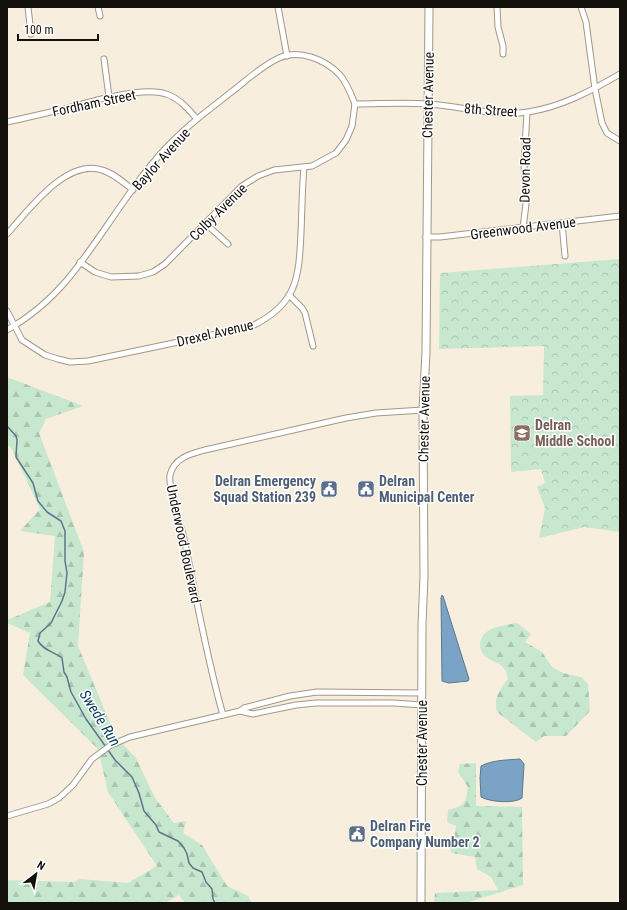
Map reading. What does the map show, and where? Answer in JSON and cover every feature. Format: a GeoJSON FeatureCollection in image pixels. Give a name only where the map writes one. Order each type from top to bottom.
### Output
{"type":"FeatureCollection","features":[{"type":"Feature","properties":{"kind":"street"},"geometry":{"type":"LineString","coordinates":[[28,7],[31,34]]}},
{"type":"Feature","properties":{"kind":"street"},"geometry":{"type":"LineString","coordinates":[[98,7],[100,16]]}},
{"type":"Feature","properties":{"kind":"street"},"geometry":{"type":"LineString","coordinates":[[278,7],[287,56]]}},
{"type":"Feature","properties":{"kind":"street","name":"Chester Avenue"},"geometry":{"type":"LineString","coordinates":[[421,903],[424,552],[423,410],[425,358],[429,7]]}},
{"type":"Feature","properties":{"kind":"street"},"geometry":{"type":"LineString","coordinates":[[497,7],[498,28],[503,46],[503,54]]}},
{"type":"Feature","properties":{"kind":"street"},"geometry":{"type":"LineString","coordinates":[[581,7],[586,22],[595,88],[602,123],[607,133],[620,141]]}},
{"type":"Feature","properties":{"kind":"street","name":"Baylor Avenue"},"geometry":{"type":"LineString","coordinates":[[7,330],[34,312],[51,297],[67,279],[165,149],[197,119],[264,67],[279,58],[287,56],[304,55],[316,58],[329,65],[340,75],[355,104]]}},
{"type":"Feature","properties":{"kind":"street"},"geometry":{"type":"LineString","coordinates":[[104,59],[110,97]]}},
{"type":"Feature","properties":{"kind":"street","name":"8th Street"},"geometry":{"type":"LineString","coordinates":[[355,104],[428,104],[498,113],[527,112],[564,104],[620,74]]}},
{"type":"Feature","properties":{"kind":"street","name":"Fordham Street"},"geometry":{"type":"LineString","coordinates":[[7,122],[110,97],[135,93],[157,92],[173,97],[186,107],[197,119]]}},
{"type":"Feature","properties":{"kind":"street","name":"Colby Avenue"},"geometry":{"type":"LineString","coordinates":[[80,262],[95,272],[111,277],[139,276],[153,272],[165,264],[242,186],[258,176],[274,170],[312,166],[336,153],[346,140],[352,126],[355,104]]}},
{"type":"Feature","properties":{"kind":"street","name":"Devon Road"},"geometry":{"type":"LineString","coordinates":[[523,228],[526,204],[524,164],[527,112]]}},
{"type":"Feature","properties":{"kind":"street","name":"Drexel Avenue"},"geometry":{"type":"LineString","coordinates":[[14,326],[22,340],[45,355],[70,362],[88,361],[250,327],[264,321],[284,302],[296,280],[300,264],[304,167]]}},
{"type":"Feature","properties":{"kind":"street"},"geometry":{"type":"LineString","coordinates":[[7,234],[49,188],[69,173],[81,169],[103,170],[133,190]]}},
{"type":"Feature","properties":{"kind":"street","name":"Greenwood Avenue"},"geometry":{"type":"LineString","coordinates":[[426,237],[440,237],[620,216]]}},
{"type":"Feature","properties":{"kind":"street"},"geometry":{"type":"LineString","coordinates":[[562,223],[565,256]]}},
{"type":"Feature","properties":{"kind":"street"},"geometry":{"type":"LineString","coordinates":[[206,224],[228,244]]}},
{"type":"Feature","properties":{"kind":"street"},"geometry":{"type":"LineString","coordinates":[[289,295],[305,313],[314,346]]}},
{"type":"Feature","properties":{"kind":"street"},"geometry":{"type":"LineString","coordinates":[[7,311],[14,326]]}},
{"type":"Feature","properties":{"kind":"street","name":"Underwood Boulevard"},"geometry":{"type":"LineString","coordinates":[[223,715],[215,688],[170,483],[172,468],[182,458],[205,450],[370,414],[423,410]]}},
{"type":"Feature","properties":{"kind":"street"},"geometry":{"type":"LineString","coordinates":[[7,816],[42,806],[59,798],[73,785],[92,759],[111,745],[130,737],[240,711],[244,708],[290,696],[317,692],[422,693]]}},
{"type":"Feature","properties":{"kind":"street"},"geometry":{"type":"LineString","coordinates":[[240,711],[253,714],[296,705],[316,703],[394,703],[422,705]]}},
{"type":"Feature","properties":{"kind":"green space"},"geometry":{"type":"Polygon","coordinates":[[[620,259],[620,532],[584,527],[539,538],[545,508],[537,487],[545,483],[541,469],[511,472],[510,396],[543,395],[544,346],[439,349],[440,273],[620,259]]]}},
{"type":"Feature","properties":{"kind":"green space"},"geometry":{"type":"Polygon","coordinates":[[[7,377],[83,406],[46,419],[39,433],[84,552],[78,646],[116,737],[136,758],[155,798],[174,823],[186,821],[183,833],[202,845],[227,886],[248,896],[252,903],[185,903],[179,895],[165,903],[7,903],[7,880],[74,882],[80,879],[128,883],[157,866],[108,792],[98,749],[23,675],[30,633],[7,623],[7,620],[50,602],[55,536],[20,531],[40,509],[12,449],[7,444],[7,377]]]}},
{"type":"Feature","properties":{"kind":"green space"},"geometry":{"type":"Polygon","coordinates":[[[517,623],[531,634],[525,642],[542,652],[552,667],[563,673],[581,677],[588,684],[590,711],[566,736],[544,736],[536,742],[497,712],[497,698],[500,690],[508,679],[507,674],[500,664],[489,659],[483,654],[480,646],[481,639],[484,634],[493,628],[517,623]]]}},
{"type":"Feature","properties":{"kind":"green space"},"geometry":{"type":"Polygon","coordinates":[[[476,763],[476,806],[522,807],[523,885],[466,903],[434,903],[435,893],[498,890],[491,877],[477,869],[475,857],[452,853],[449,846],[454,840],[456,826],[447,822],[448,810],[458,807],[464,803],[468,787],[458,772],[460,764],[476,763]]]}},
{"type":"Feature","properties":{"kind":"water"},"geometry":{"type":"Polygon","coordinates":[[[442,595],[469,679],[468,681],[449,683],[442,681],[442,595]]]}},
{"type":"Feature","properties":{"kind":"water"},"geometry":{"type":"Polygon","coordinates":[[[520,759],[524,764],[522,798],[502,802],[481,797],[481,766],[495,761],[520,759]]]}},
{"type":"Feature","properties":{"kind":"waterway","name":"Swede Run"},"geometry":{"type":"LineString","coordinates":[[7,426],[16,436],[16,457],[33,483],[38,501],[47,512],[61,521],[65,531],[65,561],[67,573],[65,592],[51,623],[40,633],[38,641],[46,649],[62,658],[64,672],[71,692],[86,719],[106,747]]}},
{"type":"Feature","properties":{"kind":"waterway","name":"Swede Run"},"geometry":{"type":"LineString","coordinates":[[108,750],[115,760],[132,777],[139,793],[144,811],[156,825],[159,832],[178,841],[184,848],[189,863],[193,868],[202,872],[206,882],[212,889],[215,903]]}},
{"type":"Feature","properties":{"kind":"place","name":"Delran Middle School"},"geometry":{"type":"Point","coordinates":[522,433]}},
{"type":"Feature","properties":{"kind":"place","name":"Delran Emergency Squad Station 239"},"geometry":{"type":"Point","coordinates":[329,489]}},
{"type":"Feature","properties":{"kind":"place","name":"Delran Municipal Center"},"geometry":{"type":"Point","coordinates":[366,489]}},
{"type":"Feature","properties":{"kind":"place","name":"Delran Fire Company Number 2"},"geometry":{"type":"Point","coordinates":[357,834]}}]}
